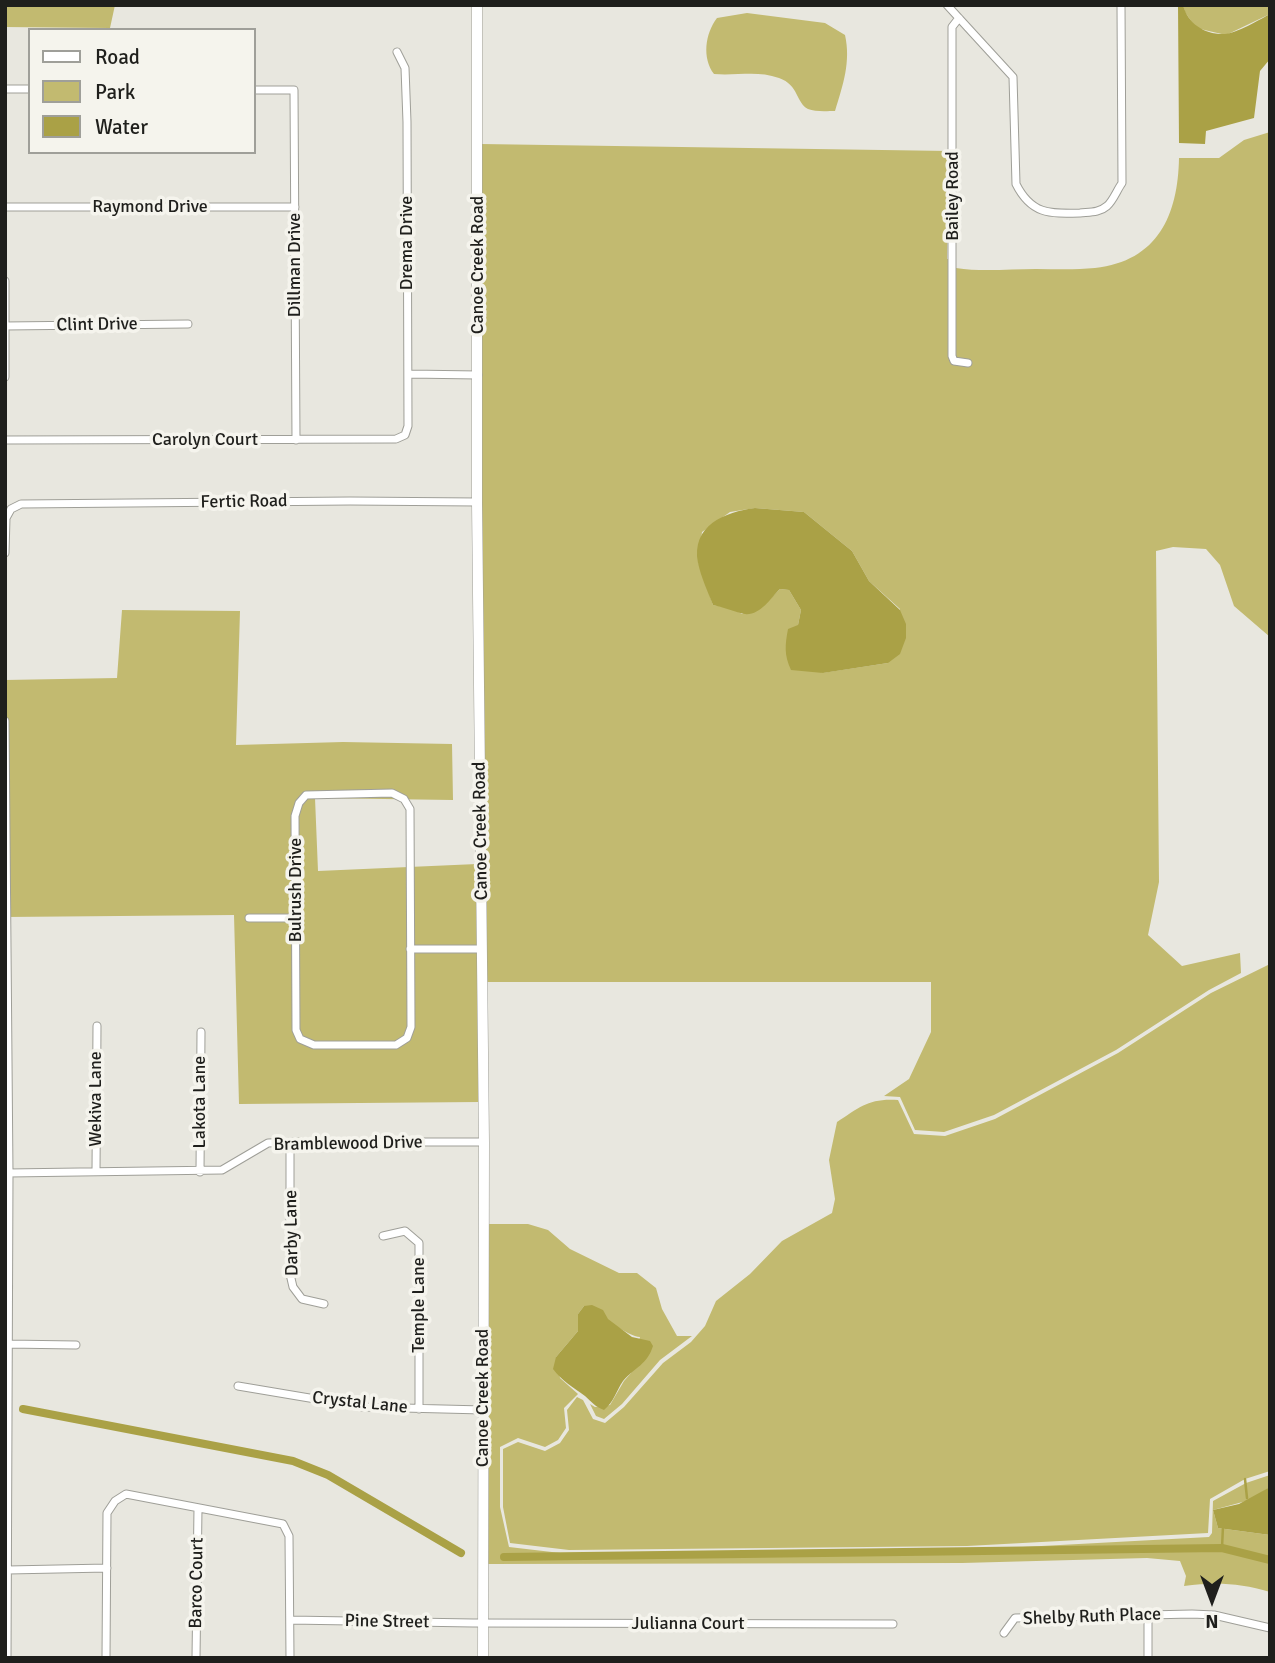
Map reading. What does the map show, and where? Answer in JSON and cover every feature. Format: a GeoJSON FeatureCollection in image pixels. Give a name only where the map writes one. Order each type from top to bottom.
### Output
{"type":"FeatureCollection","features":[{"type":"Feature","properties":{"kind":"main road","name":"Canoe Creek Road"},"geometry":{"type":"LineString","coordinates":[[477,5],[477,502],[484,1142],[483,1658]]}},
{"type":"Feature","properties":{"kind":"street"},"geometry":{"type":"LineString","coordinates":[[947,5],[1013,77],[1016,184],[1024,199],[1040,210],[1058,214],[1098,212],[1108,206],[1122,183],[1121,5]]}},
{"type":"Feature","properties":{"kind":"street","name":"Bailey Road"},"geometry":{"type":"LineString","coordinates":[[959,18],[952,27],[952,356],[954,360],[968,363]]}},
{"type":"Feature","properties":{"kind":"street","name":"Drema Drive"},"geometry":{"type":"LineString","coordinates":[[397,52],[405,68],[406,95],[409,374],[408,426],[405,435]]}},
{"type":"Feature","properties":{"kind":"street"},"geometry":{"type":"LineString","coordinates":[[5,89],[28,89]]}},
{"type":"Feature","properties":{"kind":"street","name":"Dillman Drive"},"geometry":{"type":"LineString","coordinates":[[256,90],[294,90],[296,440]]}},
{"type":"Feature","properties":{"kind":"street","name":"Raymond Drive"},"geometry":{"type":"LineString","coordinates":[[5,207],[295,207]]}},
{"type":"Feature","properties":{"kind":"street"},"geometry":{"type":"LineString","coordinates":[[5,281],[5,377]]}},
{"type":"Feature","properties":{"kind":"street","name":"Clint Drive"},"geometry":{"type":"LineString","coordinates":[[6,326],[188,324]]}},
{"type":"Feature","properties":{"kind":"street"},"geometry":{"type":"LineString","coordinates":[[409,374],[478,375]]}},
{"type":"Feature","properties":{"kind":"street","name":"Carolyn Court"},"geometry":{"type":"LineString","coordinates":[[5,440],[396,439],[405,435]]}},
{"type":"Feature","properties":{"kind":"street","name":"Fertic Road"},"geometry":{"type":"LineString","coordinates":[[8,508],[21,504],[477,502]]}},
{"type":"Feature","properties":{"kind":"street"},"geometry":{"type":"LineString","coordinates":[[5,553],[8,508]]}},
{"type":"Feature","properties":{"kind":"street"},"geometry":{"type":"LineString","coordinates":[[5,721],[9,1172],[6,1274],[7,1658]]}},
{"type":"Feature","properties":{"kind":"street","name":"Bulrush Drive"},"geometry":{"type":"LineString","coordinates":[[391,793],[404,799],[410,809],[411,950],[411,1027],[407,1038],[396,1045],[314,1045],[300,1039],[296,1030],[295,816],[299,803],[306,795],[391,793]]}},
{"type":"Feature","properties":{"kind":"street"},"geometry":{"type":"LineString","coordinates":[[249,918],[296,918]]}},
{"type":"Feature","properties":{"kind":"street"},"geometry":{"type":"LineString","coordinates":[[411,950],[482,949]]}},
{"type":"Feature","properties":{"kind":"street","name":"Wekiva Lane"},"geometry":{"type":"LineString","coordinates":[[96,1171],[97,1027]]}},
{"type":"Feature","properties":{"kind":"street","name":"Lakota Lane"},"geometry":{"type":"LineString","coordinates":[[200,1172],[201,1032]]}},
{"type":"Feature","properties":{"kind":"street","name":"Darby Lane"},"geometry":{"type":"LineString","coordinates":[[290,1142],[290,1273],[293,1287],[302,1298],[324,1304]]}},
{"type":"Feature","properties":{"kind":"street","name":"Bramblewood Drive"},"geometry":{"type":"LineString","coordinates":[[9,1172],[222,1170],[268,1143],[484,1142]]}},
{"type":"Feature","properties":{"kind":"street","name":"Temple Lane"},"geometry":{"type":"LineString","coordinates":[[383,1236],[405,1231],[419,1243],[419,1409]]}},
{"type":"Feature","properties":{"kind":"street"},"geometry":{"type":"LineString","coordinates":[[7,1344],[76,1345]]}},
{"type":"Feature","properties":{"kind":"street","name":"Crystal Lane"},"geometry":{"type":"LineString","coordinates":[[239,1386],[363,1407],[483,1410]]}},
{"type":"Feature","properties":{"kind":"street"},"geometry":{"type":"LineString","coordinates":[[106,1658],[107,1513],[115,1501],[126,1494],[283,1524],[289,1536],[290,1658]]}},
{"type":"Feature","properties":{"kind":"street","name":"Barco Court"},"geometry":{"type":"LineString","coordinates":[[196,1658],[198,1508]]}},
{"type":"Feature","properties":{"kind":"street"},"geometry":{"type":"LineString","coordinates":[[8,1570],[107,1567]]}},
{"type":"Feature","properties":{"kind":"street"},"geometry":{"type":"LineString","coordinates":[[1148,1615],[1148,1658]]}},
{"type":"Feature","properties":{"kind":"street","name":"Shelby Ruth Place"},"geometry":{"type":"LineString","coordinates":[[1004,1633],[1015,1618],[1148,1615],[1214,1615],[1270,1629]]}},
{"type":"Feature","properties":{"kind":"street","name":"Pine Street"},"geometry":{"type":"LineString","coordinates":[[290,1620],[483,1623]]}},
{"type":"Feature","properties":{"kind":"street","name":"Julianna Court"},"geometry":{"type":"LineString","coordinates":[[483,1623],[894,1625]]}},
{"type":"Feature","properties":{"kind":"green space"},"geometry":{"type":"Polygon","coordinates":[[[5,5],[115,5],[110,28],[5,27],[5,5]]]}},
{"type":"Feature","properties":{"kind":"green space"},"geometry":{"type":"Polygon","coordinates":[[[1183,5],[1270,5],[1270,14],[1226,35],[1196,28],[1183,5]]]}},
{"type":"Feature","properties":{"kind":"green space"},"geometry":{"type":"Polygon","coordinates":[[[747,13],[825,23],[845,35],[847,64],[835,111],[808,109],[801,103],[794,89],[779,78],[755,74],[714,74],[708,61],[706,46],[713,24],[717,18],[747,13]]]}},
{"type":"Feature","properties":{"kind":"green space"},"geometry":{"type":"Polygon","coordinates":[[[1270,132],[1270,637],[1234,606],[1220,565],[1206,549],[1173,547],[1156,551],[1159,882],[1148,935],[1182,966],[1240,953],[1241,973],[1209,990],[1116,1050],[994,1115],[944,1132],[915,1130],[900,1097],[884,1096],[909,1079],[931,1032],[931,982],[486,982],[481,502],[481,144],[949,151],[947,259],[954,259],[956,268],[985,270],[1095,268],[1117,264],[1135,256],[1149,245],[1169,216],[1178,179],[1179,158],[1219,158],[1244,140],[1270,132]],[[755,508],[730,512],[702,532],[698,562],[713,605],[731,608],[742,614],[771,598],[780,589],[789,590],[801,610],[798,625],[822,673],[888,663],[900,609],[869,581],[852,551],[804,512],[755,508]]]}},
{"type":"Feature","properties":{"kind":"green space"},"geometry":{"type":"Polygon","coordinates":[[[122,610],[240,611],[236,745],[343,742],[452,744],[453,800],[315,798],[318,871],[477,864],[479,1102],[239,1104],[234,915],[5,917],[5,680],[117,678],[122,610]]]}},
{"type":"Feature","properties":{"kind":"green space"},"geometry":{"type":"Polygon","coordinates":[[[1270,964],[1270,1471],[1245,1479],[1210,1499],[1208,1533],[967,1546],[569,1550],[510,1543],[503,1507],[503,1449],[518,1442],[545,1451],[560,1443],[569,1430],[567,1410],[577,1397],[583,1400],[593,1419],[605,1423],[624,1407],[663,1363],[691,1342],[705,1326],[716,1301],[750,1274],[782,1241],[832,1213],[835,1199],[829,1160],[837,1122],[879,1100],[898,1100],[914,1134],[945,1136],[995,1119],[1118,1053],[1211,993],[1270,964]]]}},
{"type":"Feature","properties":{"kind":"green space"},"geometry":{"type":"Polygon","coordinates":[[[488,1224],[528,1224],[548,1230],[570,1249],[619,1273],[637,1273],[656,1288],[662,1309],[677,1336],[692,1336],[660,1360],[622,1404],[604,1419],[596,1416],[590,1404],[595,1407],[610,1405],[631,1373],[640,1337],[621,1329],[584,1306],[578,1314],[578,1331],[556,1357],[560,1378],[578,1394],[564,1408],[566,1428],[558,1440],[545,1447],[518,1438],[500,1447],[500,1507],[509,1547],[569,1554],[967,1550],[1209,1537],[1212,1533],[1213,1501],[1246,1483],[1270,1475],[1270,1487],[1250,1500],[1213,1510],[1218,1528],[1270,1535],[1270,1592],[1227,1584],[1184,1586],[1186,1576],[1180,1561],[1147,1558],[962,1563],[487,1564],[488,1224]]]}},
{"type":"Feature","properties":{"kind":"water"},"geometry":{"type":"Polygon","coordinates":[[[1178,5],[1183,5],[1189,18],[1198,27],[1218,34],[1235,32],[1270,14],[1270,59],[1260,71],[1254,118],[1206,131],[1205,144],[1179,143],[1178,5]]]}},
{"type":"Feature","properties":{"kind":"water"},"geometry":{"type":"Polygon","coordinates":[[[755,508],[804,512],[852,551],[869,581],[900,610],[906,624],[906,638],[900,654],[888,663],[823,673],[791,670],[786,655],[788,629],[798,625],[801,610],[789,590],[780,589],[763,607],[752,613],[740,613],[713,605],[698,563],[700,539],[705,530],[722,517],[755,508]]]}},
{"type":"Feature","properties":{"kind":"water"},"geometry":{"type":"Polygon","coordinates":[[[592,1305],[603,1310],[608,1319],[632,1337],[650,1341],[653,1346],[647,1358],[623,1381],[604,1410],[553,1369],[556,1357],[578,1331],[578,1314],[584,1306],[592,1305]]]}},
{"type":"Feature","properties":{"kind":"water"},"geometry":{"type":"Polygon","coordinates":[[[1270,1487],[1270,1535],[1218,1528],[1213,1510],[1239,1504],[1270,1487]]]}},
{"type":"Feature","properties":{"kind":"waterway"},"geometry":{"type":"LineString","coordinates":[[23,1409],[293,1461],[328,1475],[461,1553]]}},
{"type":"Feature","properties":{"kind":"waterway"},"geometry":{"type":"LineString","coordinates":[[1245,1479],[1247,1498]]}},
{"type":"Feature","properties":{"kind":"waterway"},"geometry":{"type":"LineString","coordinates":[[1222,1548],[1223,1526]]}},
{"type":"Feature","properties":{"kind":"waterway"},"geometry":{"type":"LineString","coordinates":[[504,1557],[1222,1548],[1270,1560]]}}]}
